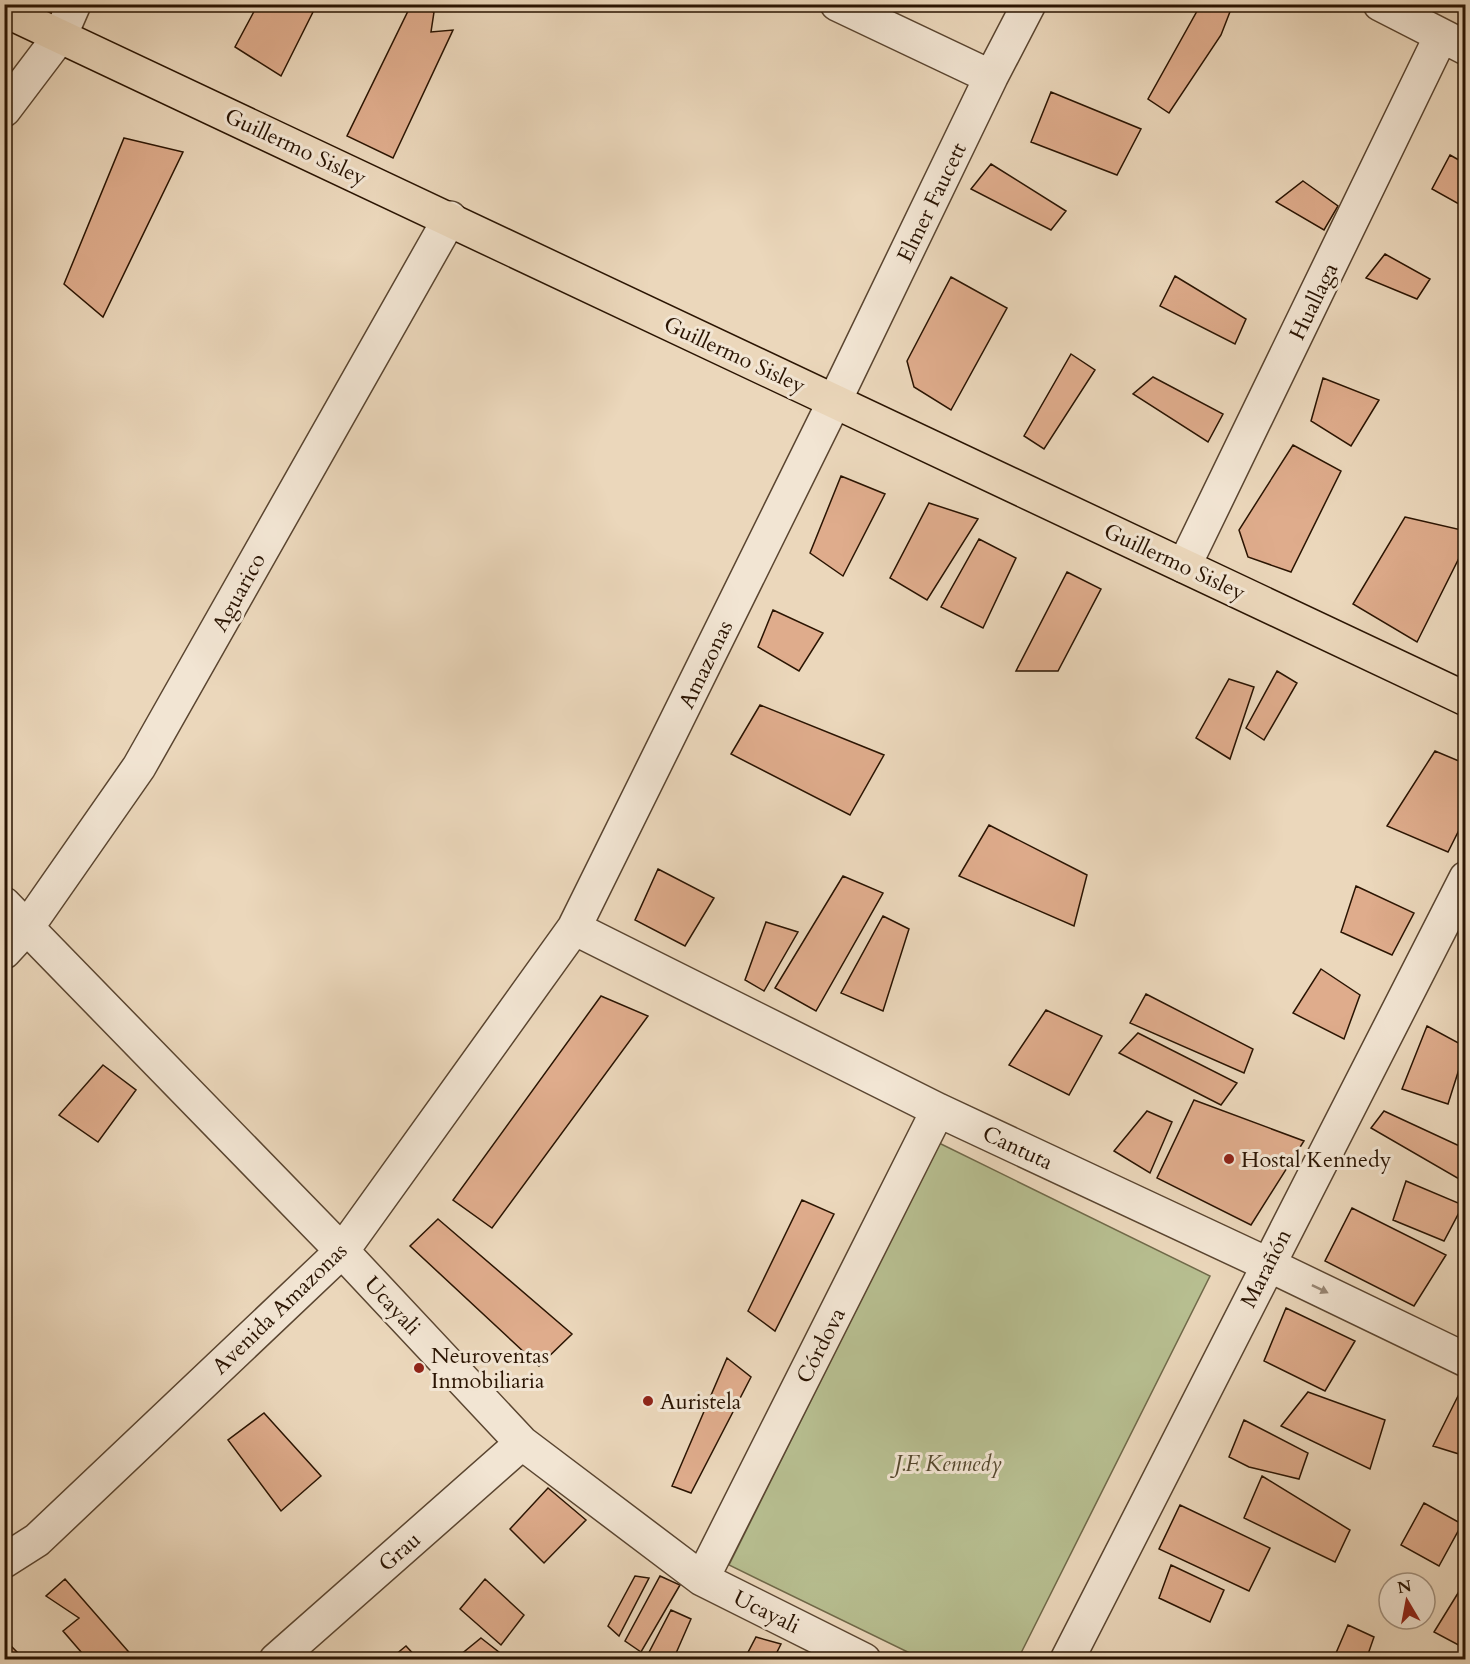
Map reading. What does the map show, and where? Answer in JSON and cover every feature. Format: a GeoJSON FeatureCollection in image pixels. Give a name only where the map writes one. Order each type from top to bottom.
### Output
{"type":"FeatureCollection","features":[{"type":"Feature","properties":{"kind":"main road","name":"Guillermo Sisley"},"geometry":{"type":"LineString","coordinates":[[4,10],[450,218],[1466,699]]}},
{"type":"Feature","properties":{"kind":"street"},"geometry":{"type":"LineString","coordinates":[[4,110],[60,36],[74,4]]}},
{"type":"Feature","properties":{"kind":"street"},"geometry":{"type":"LineString","coordinates":[[837,4],[991,77]]}},
{"type":"Feature","properties":{"kind":"street","name":"Elmer Faucett"},"geometry":{"type":"LineString","coordinates":[[836,400],[991,77],[1029,4]]}},
{"type":"Feature","properties":{"kind":"street"},"geometry":{"type":"LineString","coordinates":[[1380,4],[1453,42]]}},
{"type":"Feature","properties":{"kind":"street","name":"Huallaga"},"geometry":{"type":"LineString","coordinates":[[1184,566],[1453,42]]}},
{"type":"Feature","properties":{"kind":"street","name":"Aguarico"},"geometry":{"type":"LineString","coordinates":[[4,952],[28,926],[139,767],[450,218]]}},
{"type":"Feature","properties":{"kind":"street","name":"Amazonas"},"geometry":{"type":"LineString","coordinates":[[574,928],[836,400]]}},
{"type":"Feature","properties":{"kind":"street","name":"Marañón"},"geometry":{"type":"LineString","coordinates":[[1067,1659],[1466,878]]}},
{"type":"Feature","properties":{"kind":"street","name":"Ucayali"},"geometry":{"type":"LineString","coordinates":[[4,904],[28,926],[342,1251],[522,1443],[702,1579],[864,1659]]}},
{"type":"Feature","properties":{"kind":"street","name":"Cantuta"},"geometry":{"type":"LineString","coordinates":[[574,928],[938,1110],[1466,1360]]}},
{"type":"Feature","properties":{"kind":"street","name":"Avenida Amazonas"},"geometry":{"type":"LineString","coordinates":[[4,1562],[38,1540],[342,1251],[574,928]]}},
{"type":"Feature","properties":{"kind":"street","name":"Córdova"},"geometry":{"type":"LineString","coordinates":[[702,1579],[938,1110]]}},
{"type":"Feature","properties":{"kind":"street","name":"Grau"},"geometry":{"type":"LineString","coordinates":[[276,1659],[522,1443]]}},
{"type":"Feature","properties":{"kind":"green space","name":"J.F. Kennedy"},"geometry":{"type":"Polygon","coordinates":[[[939,1143],[1210,1276],[1018,1659],[922,1659],[729,1565],[939,1143]]]}},
{"type":"Feature","properties":{"kind":"building"},"geometry":{"type":"Polygon","coordinates":[[[258,4],[317,4],[281,76],[235,47],[258,4]]]}},
{"type":"Feature","properties":{"kind":"building"},"geometry":{"type":"Polygon","coordinates":[[[1201,4],[1233,4],[1221,35],[1169,113],[1148,99],[1201,4]]]}},
{"type":"Feature","properties":{"kind":"building"},"geometry":{"type":"Polygon","coordinates":[[[411,5],[434,12],[431,32],[453,30],[393,158],[347,136],[411,5]]]}},
{"type":"Feature","properties":{"kind":"building"},"geometry":{"type":"Polygon","coordinates":[[[1051,92],[1141,129],[1117,175],[1031,142],[1051,92]]]}},
{"type":"Feature","properties":{"kind":"building"},"geometry":{"type":"Polygon","coordinates":[[[124,138],[183,152],[103,317],[64,284],[124,138]]]}},
{"type":"Feature","properties":{"kind":"building"},"geometry":{"type":"Polygon","coordinates":[[[1450,155],[1466,164],[1466,208],[1432,189],[1450,155]]]}},
{"type":"Feature","properties":{"kind":"building"},"geometry":{"type":"Polygon","coordinates":[[[991,164],[1066,211],[1051,230],[971,189],[991,164]]]}},
{"type":"Feature","properties":{"kind":"building"},"geometry":{"type":"Polygon","coordinates":[[[1303,181],[1338,206],[1324,230],[1276,202],[1303,181]]]}},
{"type":"Feature","properties":{"kind":"building"},"geometry":{"type":"Polygon","coordinates":[[[1385,254],[1430,279],[1417,299],[1366,278],[1385,254]]]}},
{"type":"Feature","properties":{"kind":"building"},"geometry":{"type":"Polygon","coordinates":[[[1175,276],[1246,319],[1235,344],[1160,306],[1175,276]]]}},
{"type":"Feature","properties":{"kind":"building"},"geometry":{"type":"Polygon","coordinates":[[[951,277],[1007,308],[951,410],[914,387],[907,361],[951,277]]]}},
{"type":"Feature","properties":{"kind":"building"},"geometry":{"type":"Polygon","coordinates":[[[1071,354],[1095,370],[1044,449],[1024,436],[1071,354]]]}},
{"type":"Feature","properties":{"kind":"building"},"geometry":{"type":"Polygon","coordinates":[[[1153,377],[1223,414],[1208,442],[1133,394],[1153,377]]]}},
{"type":"Feature","properties":{"kind":"building"},"geometry":{"type":"Polygon","coordinates":[[[1323,378],[1379,400],[1351,446],[1311,421],[1323,378]]]}},
{"type":"Feature","properties":{"kind":"building"},"geometry":{"type":"Polygon","coordinates":[[[1293,445],[1341,471],[1291,572],[1248,557],[1239,530],[1293,445]]]}},
{"type":"Feature","properties":{"kind":"building"},"geometry":{"type":"Polygon","coordinates":[[[841,476],[885,494],[843,576],[810,553],[841,476]]]}},
{"type":"Feature","properties":{"kind":"building"},"geometry":{"type":"Polygon","coordinates":[[[929,503],[978,519],[927,600],[890,578],[929,503]]]}},
{"type":"Feature","properties":{"kind":"building"},"geometry":{"type":"Polygon","coordinates":[[[1405,517],[1466,531],[1466,544],[1417,642],[1353,604],[1405,517]]]}},
{"type":"Feature","properties":{"kind":"building"},"geometry":{"type":"Polygon","coordinates":[[[979,539],[1016,558],[983,628],[941,607],[979,539]]]}},
{"type":"Feature","properties":{"kind":"building"},"geometry":{"type":"Polygon","coordinates":[[[1067,572],[1101,589],[1058,671],[1016,671],[1067,572]]]}},
{"type":"Feature","properties":{"kind":"building"},"geometry":{"type":"Polygon","coordinates":[[[773,610],[823,633],[799,671],[758,647],[773,610]]]}},
{"type":"Feature","properties":{"kind":"building"},"geometry":{"type":"Polygon","coordinates":[[[1277,671],[1297,683],[1264,740],[1246,728],[1277,671]]]}},
{"type":"Feature","properties":{"kind":"building"},"geometry":{"type":"Polygon","coordinates":[[[1229,679],[1254,687],[1230,759],[1196,738],[1229,679]]]}},
{"type":"Feature","properties":{"kind":"building"},"geometry":{"type":"Polygon","coordinates":[[[760,705],[884,755],[850,815],[731,754],[760,705]]]}},
{"type":"Feature","properties":{"kind":"building"},"geometry":{"type":"Polygon","coordinates":[[[1435,751],[1466,764],[1466,816],[1448,852],[1387,826],[1435,751]]]}},
{"type":"Feature","properties":{"kind":"building"},"geometry":{"type":"Polygon","coordinates":[[[989,825],[1087,875],[1074,926],[959,876],[989,825]]]}},
{"type":"Feature","properties":{"kind":"building"},"geometry":{"type":"Polygon","coordinates":[[[658,869],[714,898],[685,946],[635,920],[658,869]]]}},
{"type":"Feature","properties":{"kind":"building"},"geometry":{"type":"Polygon","coordinates":[[[843,876],[883,893],[816,1011],[775,988],[843,876]]]}},
{"type":"Feature","properties":{"kind":"building"},"geometry":{"type":"Polygon","coordinates":[[[1356,886],[1414,913],[1392,955],[1341,932],[1356,886]]]}},
{"type":"Feature","properties":{"kind":"building"},"geometry":{"type":"Polygon","coordinates":[[[883,916],[909,929],[883,1011],[841,993],[883,916]]]}},
{"type":"Feature","properties":{"kind":"building"},"geometry":{"type":"Polygon","coordinates":[[[766,922],[798,932],[764,991],[745,980],[766,922]]]}},
{"type":"Feature","properties":{"kind":"building"},"geometry":{"type":"Polygon","coordinates":[[[1321,969],[1360,995],[1344,1039],[1293,1013],[1321,969]]]}},
{"type":"Feature","properties":{"kind":"building"},"geometry":{"type":"Polygon","coordinates":[[[1146,994],[1253,1049],[1244,1073],[1130,1023],[1146,994]]]}},
{"type":"Feature","properties":{"kind":"building"},"geometry":{"type":"Polygon","coordinates":[[[601,996],[648,1016],[492,1228],[453,1200],[601,996]]]}},
{"type":"Feature","properties":{"kind":"building"},"geometry":{"type":"Polygon","coordinates":[[[1046,1010],[1102,1036],[1069,1095],[1009,1065],[1046,1010]]]}},
{"type":"Feature","properties":{"kind":"building"},"geometry":{"type":"Polygon","coordinates":[[[1427,1026],[1466,1047],[1448,1104],[1402,1089],[1427,1026]]]}},
{"type":"Feature","properties":{"kind":"building"},"geometry":{"type":"Polygon","coordinates":[[[1138,1033],[1237,1083],[1221,1105],[1119,1053],[1138,1033]]]}},
{"type":"Feature","properties":{"kind":"building"},"geometry":{"type":"Polygon","coordinates":[[[103,1065],[136,1090],[98,1142],[59,1115],[103,1065]]]}},
{"type":"Feature","properties":{"kind":"building","name":"Hostal Kennedy"},"geometry":{"type":"Polygon","coordinates":[[[1194,1100],[1304,1141],[1251,1225],[1157,1178],[1194,1100]]]}},
{"type":"Feature","properties":{"kind":"building"},"geometry":{"type":"Polygon","coordinates":[[[1147,1111],[1172,1122],[1150,1173],[1114,1151],[1147,1111]]]}},
{"type":"Feature","properties":{"kind":"building"},"geometry":{"type":"Polygon","coordinates":[[[1384,1111],[1466,1149],[1466,1183],[1371,1128],[1384,1111]]]}},
{"type":"Feature","properties":{"kind":"building"},"geometry":{"type":"Polygon","coordinates":[[[1406,1181],[1463,1205],[1444,1241],[1393,1220],[1406,1181]]]}},
{"type":"Feature","properties":{"kind":"building"},"geometry":{"type":"Polygon","coordinates":[[[802,1200],[834,1214],[775,1331],[748,1311],[802,1200]]]}},
{"type":"Feature","properties":{"kind":"building"},"geometry":{"type":"Polygon","coordinates":[[[1352,1208],[1446,1255],[1414,1306],[1325,1261],[1352,1208]]]}},
{"type":"Feature","properties":{"kind":"building"},"geometry":{"type":"Polygon","coordinates":[[[438,1219],[572,1334],[539,1366],[410,1246],[438,1219]]]}},
{"type":"Feature","properties":{"kind":"building"},"geometry":{"type":"Polygon","coordinates":[[[1286,1308],[1355,1341],[1325,1391],[1264,1361],[1286,1308]]]}},
{"type":"Feature","properties":{"kind":"building"},"geometry":{"type":"Polygon","coordinates":[[[727,1358],[751,1377],[691,1493],[672,1486],[727,1358]]]}},
{"type":"Feature","properties":{"kind":"building"},"geometry":{"type":"Polygon","coordinates":[[[1463,1386],[1466,1441],[1459,1454],[1433,1446],[1463,1386]]]}},
{"type":"Feature","properties":{"kind":"building"},"geometry":{"type":"Polygon","coordinates":[[[1308,1392],[1385,1420],[1370,1469],[1281,1426],[1308,1392]]]}},
{"type":"Feature","properties":{"kind":"building"},"geometry":{"type":"Polygon","coordinates":[[[264,1413],[321,1476],[281,1511],[228,1440],[264,1413]]]}},
{"type":"Feature","properties":{"kind":"building"},"geometry":{"type":"Polygon","coordinates":[[[1244,1420],[1308,1453],[1299,1479],[1249,1467],[1229,1457],[1244,1420]]]}},
{"type":"Feature","properties":{"kind":"building"},"geometry":{"type":"Polygon","coordinates":[[[1262,1476],[1350,1530],[1335,1562],[1244,1518],[1262,1476]]]}},
{"type":"Feature","properties":{"kind":"building"},"geometry":{"type":"Polygon","coordinates":[[[548,1488],[586,1520],[544,1563],[510,1529],[548,1488]]]}},
{"type":"Feature","properties":{"kind":"building"},"geometry":{"type":"Polygon","coordinates":[[[1424,1503],[1462,1524],[1439,1566],[1401,1545],[1424,1503]]]}},
{"type":"Feature","properties":{"kind":"building"},"geometry":{"type":"Polygon","coordinates":[[[1180,1505],[1270,1548],[1249,1591],[1159,1549],[1180,1505]]]}},
{"type":"Feature","properties":{"kind":"building"},"geometry":{"type":"Polygon","coordinates":[[[1171,1565],[1224,1590],[1210,1622],[1159,1598],[1171,1565]]]}},
{"type":"Feature","properties":{"kind":"building"},"geometry":{"type":"Polygon","coordinates":[[[635,1576],[649,1578],[619,1636],[608,1626],[635,1576]]]}},
{"type":"Feature","properties":{"kind":"building"},"geometry":{"type":"Polygon","coordinates":[[[660,1576],[680,1585],[641,1652],[625,1641],[660,1576]]]}},
{"type":"Feature","properties":{"kind":"building"},"geometry":{"type":"Polygon","coordinates":[[[65,1579],[134,1658],[132,1660],[88,1660],[63,1631],[79,1618],[46,1596],[65,1579]]]}},
{"type":"Feature","properties":{"kind":"building"},"geometry":{"type":"Polygon","coordinates":[[[485,1579],[524,1615],[501,1645],[460,1609],[485,1579]]]}},
{"type":"Feature","properties":{"kind":"building"},"geometry":{"type":"Polygon","coordinates":[[[1463,1585],[1466,1586],[1466,1649],[1434,1632],[1437,1631],[1437,1627],[1463,1585]]]}},
{"type":"Feature","properties":{"kind":"building"},"geometry":{"type":"Polygon","coordinates":[[[671,1610],[691,1619],[673,1660],[645,1660],[671,1610]]]}},
{"type":"Feature","properties":{"kind":"building"},"geometry":{"type":"Polygon","coordinates":[[[1348,1625],[1374,1637],[1366,1660],[1333,1660],[1348,1625]]]}},
{"type":"Feature","properties":{"kind":"building"},"geometry":{"type":"Polygon","coordinates":[[[756,1637],[781,1644],[773,1660],[744,1660],[756,1637]]]}},
{"type":"Feature","properties":{"kind":"building"},"geometry":{"type":"Polygon","coordinates":[[[481,1638],[509,1660],[454,1660],[481,1638]]]}},
{"type":"Feature","properties":{"kind":"building"},"geometry":{"type":"Polygon","coordinates":[[[4,1639],[25,1660],[4,1660],[4,1639]]]}},
{"type":"Feature","properties":{"kind":"building"},"geometry":{"type":"Polygon","coordinates":[[[406,1646],[419,1660],[389,1660],[406,1646]]]}},
{"type":"Feature","properties":{"kind":"place","name":"Hostal Kennedy"},"geometry":{"type":"Point","coordinates":[1229,1159]}},
{"type":"Feature","properties":{"kind":"place","name":"Neuroventas Inmobiliaria"},"geometry":{"type":"Point","coordinates":[419,1368]}},
{"type":"Feature","properties":{"kind":"place","name":"Auristela"},"geometry":{"type":"Point","coordinates":[648,1401]}}]}
